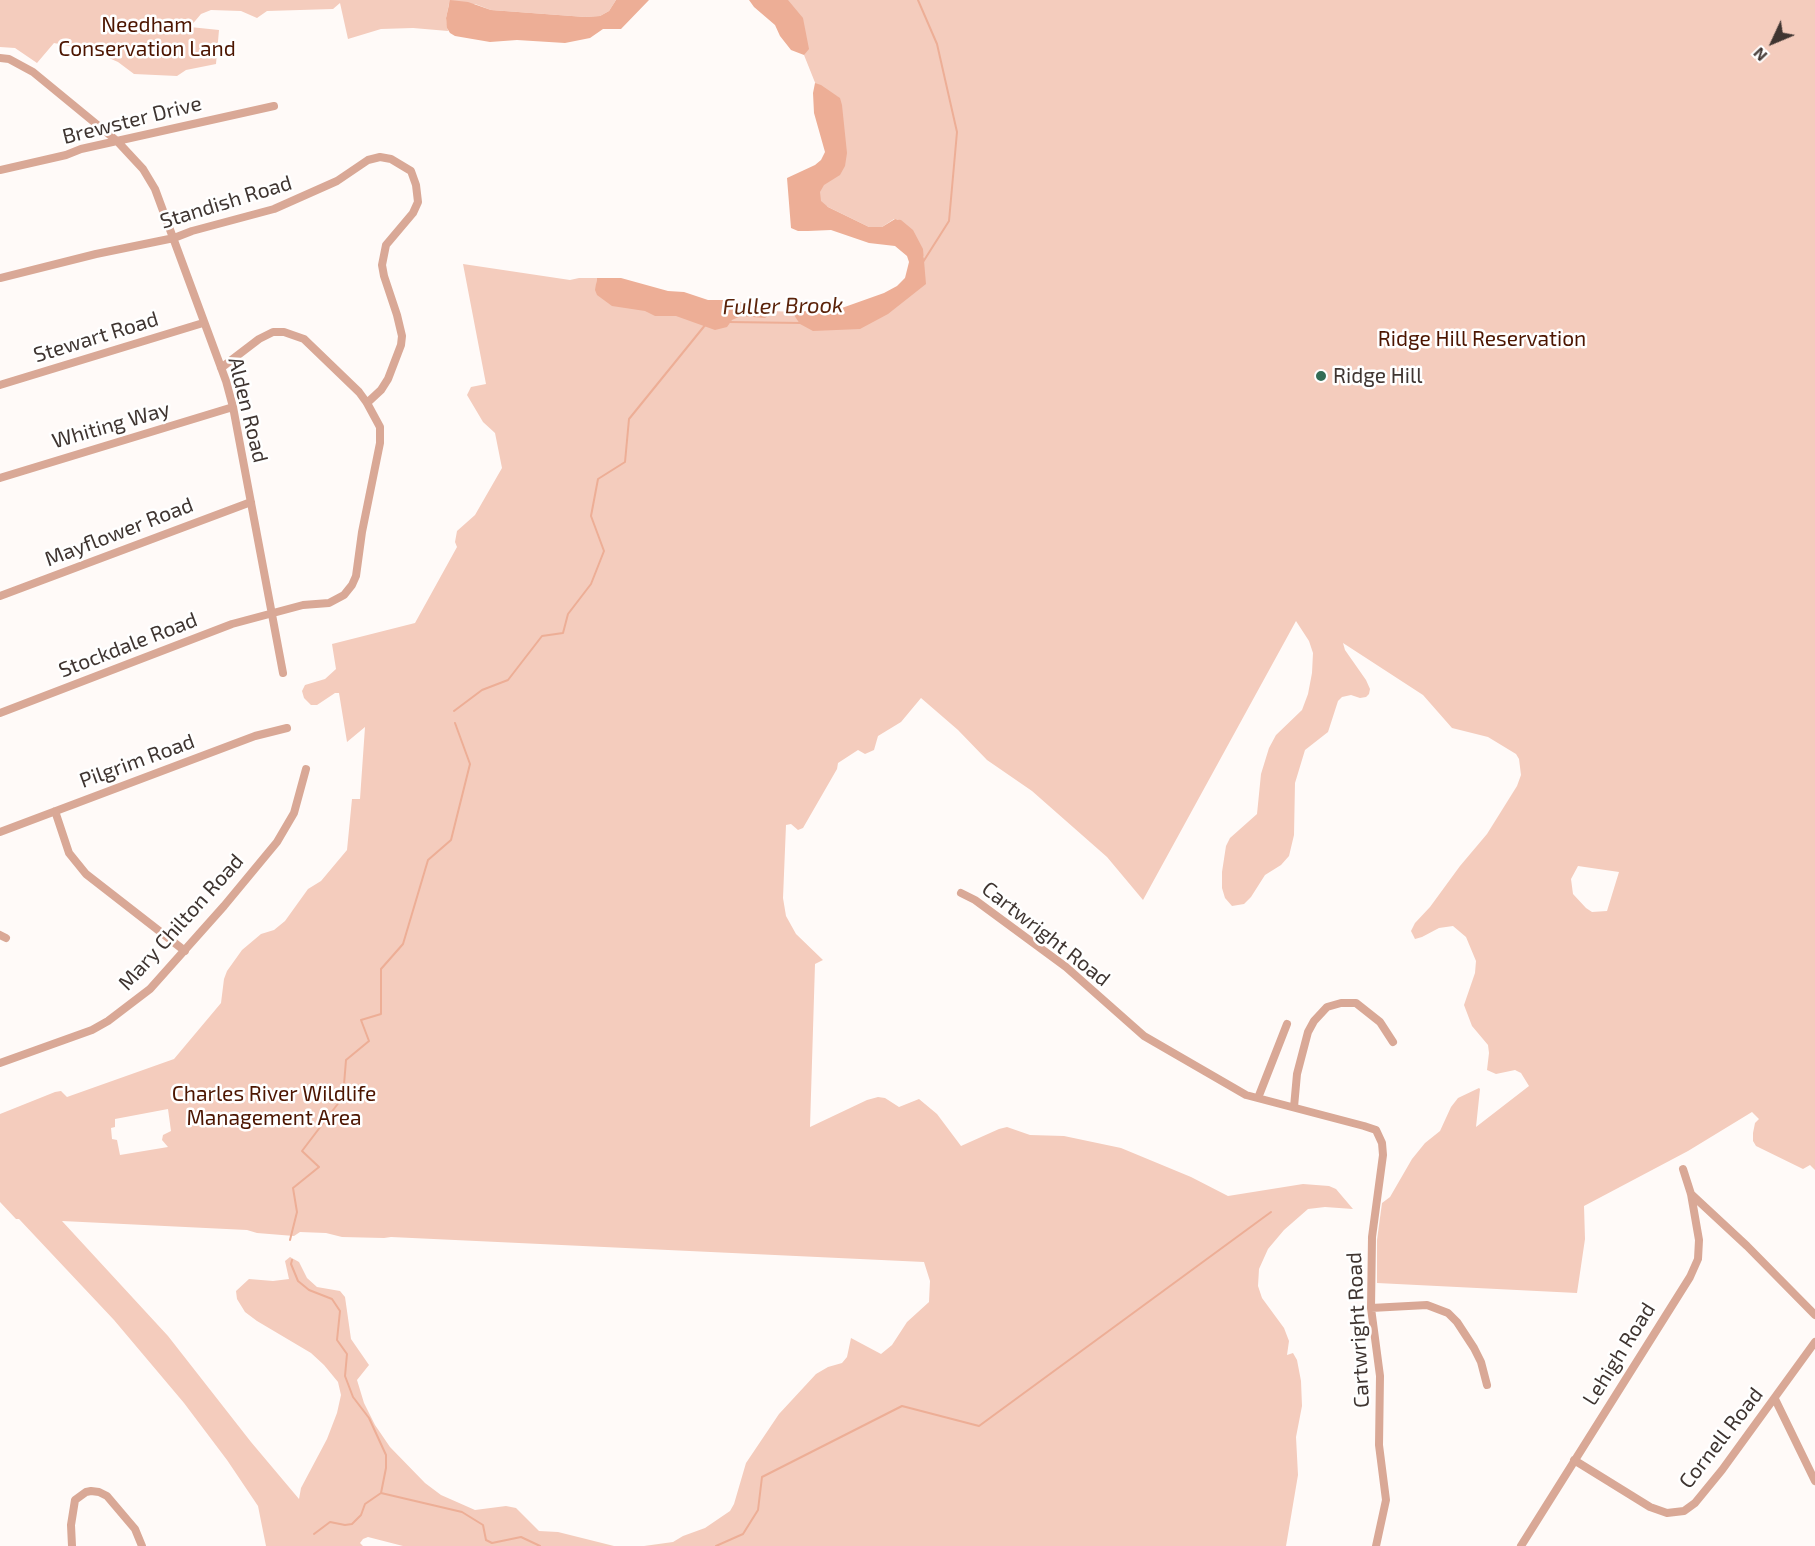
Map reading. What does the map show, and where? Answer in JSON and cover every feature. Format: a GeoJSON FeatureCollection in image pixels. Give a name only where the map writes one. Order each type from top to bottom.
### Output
{"type":"FeatureCollection","features":[{"type":"Feature","properties":{"kind":"street","name":"Alden Road"},"geometry":{"type":"LineString","coordinates":[[0,58],[9,59],[33,72],[117,141],[143,169],[155,189],[233,407],[270,614],[283,673]]}},
{"type":"Feature","properties":{"kind":"street","name":"Brewster Drive"},"geometry":{"type":"LineString","coordinates":[[0,171],[117,141],[274,106]]}},
{"type":"Feature","properties":{"kind":"street","name":"Standish Road"},"geometry":{"type":"LineString","coordinates":[[0,278],[56,263],[174,238],[192,231],[274,210],[337,181],[368,160],[380,157],[391,159],[411,171],[418,202],[413,213],[386,245],[382,265],[386,286],[402,336],[401,345],[388,379],[381,390],[367,403]]}},
{"type":"Feature","properties":{"kind":"street","name":"Stewart Road"},"geometry":{"type":"LineString","coordinates":[[0,385],[203,323]]}},
{"type":"Feature","properties":{"kind":"street","name":"Stockdale Road"},"geometry":{"type":"LineString","coordinates":[[0,713],[232,624],[303,605],[329,603],[345,595],[352,585],[356,576],[362,532],[380,444],[380,427],[367,403],[304,339],[284,332],[273,332],[259,339],[220,368]]}},
{"type":"Feature","properties":{"kind":"street","name":"Whiting Way"},"geometry":{"type":"LineString","coordinates":[[0,478],[233,407]]}},
{"type":"Feature","properties":{"kind":"street","name":"Mayflower Road"},"geometry":{"type":"LineString","coordinates":[[0,596],[250,502]]}},
{"type":"Feature","properties":{"kind":"street","name":"Pilgrim Road"},"geometry":{"type":"LineString","coordinates":[[0,832],[255,736],[287,728]]}},
{"type":"Feature","properties":{"kind":"street","name":"Mary Chilton Road"},"geometry":{"type":"LineString","coordinates":[[0,1063],[82,1034],[108,1022],[150,989],[277,842],[288,826],[302,790],[306,769]]}},
{"type":"Feature","properties":{"kind":"street"},"geometry":{"type":"LineString","coordinates":[[55,811],[69,853],[86,874],[185,951]]}},
{"type":"Feature","properties":{"kind":"street","name":"Cartwright Road"},"geometry":{"type":"LineString","coordinates":[[962,893],[975,900],[1066,967],[1144,1036],[1246,1095],[1376,1130],[1382,1143],[1383,1155],[1372,1237],[1371,1308],[1380,1376],[1380,1445],[1386,1500],[1376,1546]]}},
{"type":"Feature","properties":{"kind":"street"},"geometry":{"type":"LineString","coordinates":[[1294,1107],[1297,1074],[1308,1032],[1327,1007],[1341,1003],[1356,1003],[1380,1022],[1393,1042]]}},
{"type":"Feature","properties":{"kind":"street"},"geometry":{"type":"LineString","coordinates":[[1258,1098],[1287,1024]]}},
{"type":"Feature","properties":{"kind":"street","name":"Lehigh Road"},"geometry":{"type":"LineString","coordinates":[[1521,1546],[1690,1277],[1698,1259],[1699,1240],[1691,1194],[1683,1168]]}},
{"type":"Feature","properties":{"kind":"street"},"geometry":{"type":"LineString","coordinates":[[1691,1194],[1747,1246],[1815,1315]]}},
{"type":"Feature","properties":{"kind":"street"},"geometry":{"type":"LineString","coordinates":[[1371,1308],[1427,1305],[1448,1313],[1457,1322],[1474,1348],[1481,1362],[1487,1385]]}},
{"type":"Feature","properties":{"kind":"street","name":"Cornell Road"},"geometry":{"type":"LineString","coordinates":[[1574,1460],[1650,1507],[1667,1513],[1684,1511],[1695,1503],[1722,1470],[1815,1342]]}},
{"type":"Feature","properties":{"kind":"street"},"geometry":{"type":"LineString","coordinates":[[1775,1400],[1815,1481]]}},
{"type":"Feature","properties":{"kind":"street"},"geometry":{"type":"LineString","coordinates":[[72,1546],[71,1525],[75,1500],[91,1491],[107,1496],[135,1529],[142,1546]]}},
{"type":"Feature","properties":{"kind":"green space","name":"Needham Conservation Land"},"geometry":{"type":"Polygon","coordinates":[[[0,0],[616,0],[609,11],[600,16],[585,17],[491,10],[475,4],[449,4],[446,18],[448,31],[413,28],[381,29],[348,39],[340,3],[333,9],[267,11],[257,18],[241,11],[211,10],[201,14],[190,27],[219,30],[216,64],[186,70],[177,76],[134,74],[118,62],[93,51],[54,43],[37,63],[15,48],[0,47],[0,0]]]}},
{"type":"Feature","properties":{"kind":"green space","name":"Ridge Hill Reservation"},"geometry":{"type":"Polygon","coordinates":[[[785,0],[1815,0],[1815,1170],[1810,1165],[1803,1169],[1756,1146],[1753,1133],[1755,1123],[1759,1119],[1752,1112],[1688,1151],[1584,1206],[1585,1239],[1577,1293],[1377,1283],[1377,1240],[1382,1203],[1390,1197],[1412,1159],[1425,1143],[1440,1131],[1451,1107],[1458,1098],[1479,1088],[1476,1127],[1529,1086],[1521,1073],[1515,1070],[1496,1074],[1487,1070],[1488,1045],[1472,1026],[1464,1005],[1475,973],[1476,961],[1466,937],[1453,926],[1439,928],[1415,939],[1411,931],[1487,834],[1517,786],[1521,775],[1516,754],[1488,737],[1452,728],[1423,695],[1343,643],[1345,650],[1366,680],[1370,689],[1369,694],[1360,698],[1351,695],[1342,697],[1338,701],[1328,732],[1305,750],[1295,783],[1294,835],[1289,856],[1281,865],[1265,875],[1244,904],[1232,906],[1225,898],[1222,888],[1226,846],[1230,838],[1257,814],[1261,774],[1269,748],[1276,735],[1302,710],[1308,694],[1313,653],[1309,641],[1296,621],[1143,900],[1107,857],[1032,791],[987,760],[958,730],[921,698],[901,722],[878,736],[874,750],[865,754],[858,750],[838,763],[837,769],[803,828],[798,830],[791,824],[786,825],[783,898],[786,916],[796,934],[823,960],[815,964],[810,1127],[878,1097],[885,1098],[899,1107],[919,1099],[937,1114],[961,1146],[1007,1127],[1030,1135],[1064,1136],[1121,1148],[1191,1177],[1228,1196],[1303,1184],[1329,1186],[1336,1189],[1353,1209],[1325,1207],[1308,1209],[1284,1230],[1268,1249],[1259,1269],[1258,1286],[1262,1298],[1284,1328],[1289,1341],[1287,1355],[1293,1353],[1297,1360],[1301,1381],[1302,1406],[1296,1437],[1298,1475],[1286,1546],[644,1546],[673,1542],[705,1528],[730,1511],[746,1463],[779,1414],[816,1374],[842,1363],[847,1357],[851,1338],[881,1354],[892,1345],[907,1322],[929,1302],[930,1281],[924,1262],[391,1237],[342,1237],[326,1233],[300,1232],[294,1236],[247,1230],[62,1221],[168,1336],[299,1499],[301,1488],[327,1439],[337,1413],[341,1395],[338,1382],[311,1353],[245,1312],[237,1299],[236,1291],[249,1279],[273,1281],[289,1279],[285,1261],[290,1257],[299,1262],[307,1278],[317,1287],[340,1291],[345,1297],[351,1339],[369,1365],[357,1380],[364,1403],[390,1447],[425,1483],[441,1495],[475,1510],[506,1506],[516,1508],[539,1531],[558,1532],[614,1546],[403,1546],[368,1537],[360,1543],[363,1546],[266,1546],[258,1506],[184,1403],[114,1320],[19,1219],[16,1219],[0,1202],[0,1114],[55,1092],[61,1091],[67,1097],[174,1059],[221,1003],[227,971],[242,950],[261,934],[274,930],[285,921],[308,889],[321,881],[347,850],[352,799],[360,799],[365,727],[347,742],[339,693],[335,693],[317,705],[311,705],[304,698],[302,691],[305,685],[325,679],[336,669],[332,644],[415,623],[457,547],[455,542],[457,531],[475,515],[502,468],[495,433],[483,422],[467,395],[471,387],[486,384],[463,264],[570,280],[597,278],[596,284],[792,312],[794,316],[882,304],[924,257],[898,219],[882,227],[869,227],[818,202],[815,191],[839,170],[838,97],[828,91],[818,90],[804,55],[806,36],[785,0]],[[1578,866],[1571,879],[1573,894],[1592,912],[1607,911],[1619,872],[1578,866]],[[168,1109],[115,1119],[115,1127],[111,1128],[112,1139],[117,1140],[120,1155],[168,1147],[162,1140],[163,1135],[171,1131],[168,1109]]]}},
{"type":"Feature","properties":{"kind":"shaded area"},"geometry":{"type":"Polygon","coordinates":[[[450,0],[468,2],[491,10],[585,17],[600,16],[609,11],[616,0],[649,0],[621,29],[603,29],[590,38],[565,43],[517,40],[490,42],[455,36],[447,28],[446,18],[450,0]]]}},
{"type":"Feature","properties":{"kind":"shaded area"},"geometry":{"type":"Polygon","coordinates":[[[749,0],[788,0],[803,18],[809,49],[804,55],[791,50],[775,25],[749,0]]]}},
{"type":"Feature","properties":{"kind":"shaded area"},"geometry":{"type":"Polygon","coordinates":[[[815,83],[840,98],[847,153],[845,166],[840,175],[824,185],[820,192],[821,201],[828,207],[869,227],[882,227],[895,219],[901,220],[913,230],[923,249],[926,284],[888,314],[860,329],[813,331],[800,324],[792,312],[839,309],[884,293],[897,286],[905,278],[909,262],[907,256],[895,246],[869,243],[831,230],[798,231],[791,228],[787,178],[815,165],[825,152],[814,113],[815,83]]]}},
{"type":"Feature","properties":{"kind":"shaded area"},"geometry":{"type":"Polygon","coordinates":[[[597,278],[621,278],[668,291],[684,292],[708,300],[727,300],[770,306],[774,309],[765,318],[741,316],[732,320],[727,327],[715,330],[676,316],[655,316],[645,311],[612,306],[597,295],[595,290],[597,278]]]}},
{"type":"Feature","properties":{"kind":"waterway","name":"Fuller Brook"},"geometry":{"type":"LineString","coordinates":[[918,0],[937,44],[957,132],[949,221],[923,262]]}},
{"type":"Feature","properties":{"kind":"waterway","name":"Fuller Brook"},"geometry":{"type":"LineString","coordinates":[[729,322],[801,323]]}},
{"type":"Feature","properties":{"kind":"waterway","name":"Fuller Brook"},"geometry":{"type":"LineString","coordinates":[[454,711],[482,690],[508,680],[542,636],[563,633],[568,614],[591,584],[604,551],[591,516],[598,479],[625,462],[629,419],[706,324]]}},
{"type":"Feature","properties":{"kind":"waterway","name":"Fuller Brook"},"geometry":{"type":"LineString","coordinates":[[290,1240],[297,1212],[293,1188],[319,1167],[302,1151],[343,1097],[346,1060],[369,1041],[361,1020],[381,1014],[381,969],[403,944],[428,860],[451,840],[470,764],[455,723]]}},
{"type":"Feature","properties":{"kind":"waterway"},"geometry":{"type":"LineString","coordinates":[[716,1546],[743,1534],[758,1510],[762,1477],[902,1406],[979,1426],[1271,1212]]}},
{"type":"Feature","properties":{"kind":"waterway","name":"Fuller Brook"},"geometry":{"type":"LineString","coordinates":[[292,1260],[291,1264],[298,1281],[309,1290],[332,1299],[340,1311],[337,1340],[347,1354],[345,1376],[353,1397],[369,1418],[386,1455],[381,1493],[365,1504],[361,1515],[352,1524],[330,1522],[314,1534]]}},
{"type":"Feature","properties":{"kind":"waterway"},"geometry":{"type":"LineString","coordinates":[[381,1493],[462,1512],[483,1525],[486,1540],[492,1543],[521,1537],[540,1546]]}},
{"type":"Feature","properties":{"kind":"place","name":"Ridge Hill"},"geometry":{"type":"Point","coordinates":[1321,376]}},
{"type":"Feature","properties":{"kind":"park label","name":"Charles River Wildlife Management Area"},"geometry":{"type":"Point","coordinates":[274,1106]}}]}
